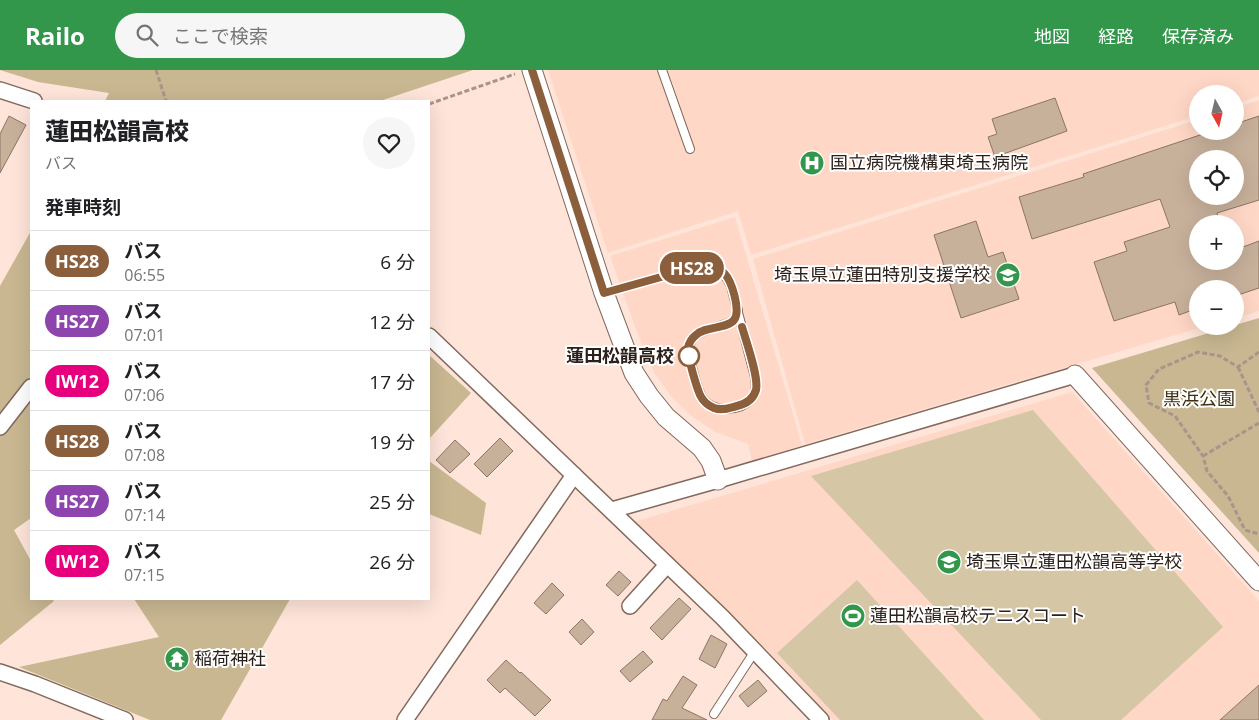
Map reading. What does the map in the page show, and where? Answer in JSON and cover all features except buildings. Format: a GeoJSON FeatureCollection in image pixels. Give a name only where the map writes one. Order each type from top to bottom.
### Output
{"type":"FeatureCollection","features":[{"type":"Feature","properties":{"kind":"street"},"geometry":{"type":"LineString","coordinates":[[524,72],[634,373],[666,417],[702,448],[711,460],[718,480]]}},
{"type":"Feature","properties":{"kind":"street"},"geometry":{"type":"LineString","coordinates":[[0,90],[31,100]]}},
{"type":"Feature","properties":{"kind":"street"},"geometry":{"type":"LineString","coordinates":[[430,337],[722,617],[821,720]]}},
{"type":"Feature","properties":{"kind":"street"},"geometry":{"type":"LineString","coordinates":[[612,510],[1074,375],[1259,581]]}},
{"type":"Feature","properties":{"kind":"street"},"geometry":{"type":"LineString","coordinates":[[0,427],[30,388]]}},
{"type":"Feature","properties":{"kind":"street"},"geometry":{"type":"LineString","coordinates":[[405,720],[574,475]]}},
{"type":"Feature","properties":{"kind":"street"},"geometry":{"type":"LineString","coordinates":[[630,606],[667,564]]}},
{"type":"Feature","properties":{"kind":"street"},"geometry":{"type":"LineString","coordinates":[[0,672],[125,720]]}},
{"type":"Feature","properties":{"kind":"lane"},"geometry":{"type":"LineString","coordinates":[[662,70],[690,149]]}},
{"type":"Feature","properties":{"kind":"lane"},"geometry":{"type":"LineString","coordinates":[[604,293],[704,265],[715,267],[725,274],[732,286],[755,377],[756,389],[752,399],[745,404],[722,410],[706,403],[700,395],[688,355],[688,346],[694,336],[701,331],[730,323],[735,319],[738,310]]}},
{"type":"Feature","properties":{"kind":"lane"},"geometry":{"type":"LineString","coordinates":[[714,714],[755,651]]}},
{"type":"Feature","properties":{"kind":"path"},"geometry":{"type":"LineString","coordinates":[[156,70],[166,100]]}},
{"type":"Feature","properties":{"kind":"path"},"geometry":{"type":"LineString","coordinates":[[430,104],[524,72]]}},
{"type":"Feature","properties":{"kind":"path"},"geometry":{"type":"LineString","coordinates":[[1259,412],[1238,367],[1220,356],[1198,352],[1159,369],[1146,385],[1149,403],[1175,416],[1204,456],[1207,471],[1228,496],[1245,530],[1259,534]]}},
{"type":"Feature","properties":{"kind":"path"},"geometry":{"type":"LineString","coordinates":[[1238,367],[1259,352]]}},
{"type":"Feature","properties":{"kind":"path"},"geometry":{"type":"LineString","coordinates":[[1204,456],[1259,423]]}},
{"type":"Feature","properties":{"kind":"shaded area","name":"国立病院機構東埼玉病院"},"geometry":{"type":"Polygon","coordinates":[[[548,70],[1259,70],[1259,96],[1244,101],[1244,85],[1189,85],[1189,118],[751,255],[738,211],[608,253],[548,70]]]}},
{"type":"Feature","properties":{"kind":"shaded area","name":"埼玉県立蓮田特別支援学校"},"geometry":{"type":"Polygon","coordinates":[[[1259,100],[1259,311],[1244,315],[1244,280],[1189,280],[1189,331],[805,444],[753,259],[1189,123],[1189,140],[1244,140],[1244,105],[1259,100]]]}},
{"type":"Feature","properties":{"kind":"shaded area"},"geometry":{"type":"Polygon","coordinates":[[[735,217],[802,445],[752,461],[748,444],[715,432],[690,415],[671,396],[655,374],[637,332],[610,256],[735,217]]]}},
{"type":"Feature","properties":{"kind":"shaded area","name":"埼玉県立蓮田松韻高等学校"},"geometry":{"type":"Polygon","coordinates":[[[1072,392],[1259,601],[1259,720],[833,720],[771,654],[634,522],[1072,392]]]}},
{"type":"Feature","properties":{"kind":"shaded area"},"geometry":{"type":"Polygon","coordinates":[[[1033,410],[1223,627],[1121,720],[1041,720],[811,476],[1033,410]]]}},
{"type":"Feature","properties":{"kind":"shaded area","name":"蓮田松韻高校テニスコート"},"geometry":{"type":"Polygon","coordinates":[[[857,580],[984,720],[840,720],[777,653],[857,580]]]}},
{"type":"Feature","properties":{"kind":"green space"},"geometry":{"type":"Polygon","coordinates":[[[0,70],[473,70],[383,100],[106,100],[109,93],[38,82],[0,70]]]}},
{"type":"Feature","properties":{"kind":"green space"},"geometry":{"type":"Polygon","coordinates":[[[30,233],[30,519],[14,530],[30,559],[30,600],[54,601],[0,645],[0,286],[30,233]]]}},
{"type":"Feature","properties":{"kind":"green space","name":"黒浜公園"},"geometry":{"type":"Polygon","coordinates":[[[1259,318],[1259,553],[1092,368],[1202,335],[1244,335],[1244,322],[1259,318]]]}},
{"type":"Feature","properties":{"kind":"green space"},"geometry":{"type":"Polygon","coordinates":[[[430,356],[471,393],[430,438],[430,356]]]}},
{"type":"Feature","properties":{"kind":"green space"},"geometry":{"type":"Polygon","coordinates":[[[430,462],[486,503],[481,535],[430,514],[430,462]]]}},
{"type":"Feature","properties":{"kind":"green space"},"geometry":{"type":"Polygon","coordinates":[[[135,600],[289,600],[221,720],[150,720],[19,667],[159,637],[135,600]]]}},
{"type":"Feature","properties":{"kind":"bus line","name":"HS28"},"geometry":{"type":"LineString","coordinates":[[532,70],[604,293],[704,265],[715,267],[725,274],[732,286],[738,310],[735,319],[730,323],[701,331],[694,336],[688,346],[688,355],[700,395],[706,403],[714,408],[722,410],[745,404],[752,399],[756,389],[755,377],[742,327]]}},
{"type":"Feature","properties":{"kind":"place","name":"国立病院機構東埼玉病院"},"geometry":{"type":"Point","coordinates":[812,163]}},
{"type":"Feature","properties":{"kind":"place","name":"埼玉県立蓮田特別支援学校"},"geometry":{"type":"Point","coordinates":[1008,275]}},
{"type":"Feature","properties":{"kind":"place","name":"蓮田松韻高校"},"geometry":{"type":"Point","coordinates":[689,356]}},
{"type":"Feature","properties":{"kind":"place","name":"埼玉県立蓮田松韻高等学校"},"geometry":{"type":"Point","coordinates":[949,562]}},
{"type":"Feature","properties":{"kind":"place","name":"蓮田松韻高校テニスコート"},"geometry":{"type":"Point","coordinates":[853,616]}},
{"type":"Feature","properties":{"kind":"place","name":"稲荷神社"},"geometry":{"type":"Point","coordinates":[177,659]}}]}
